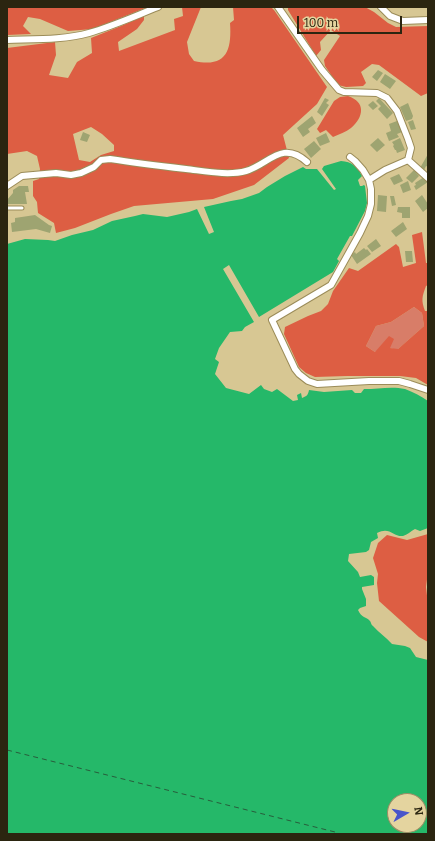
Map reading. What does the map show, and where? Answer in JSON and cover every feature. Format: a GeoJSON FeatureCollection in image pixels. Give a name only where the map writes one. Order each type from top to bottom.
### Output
{"type":"FeatureCollection","features":[{"type":"Feature","properties":{"kind":"street"},"geometry":{"type":"LineString","coordinates":[[7,40],[64,37],[88,33],[132,18],[158,7]]}},
{"type":"Feature","properties":{"kind":"street"},"geometry":{"type":"LineString","coordinates":[[278,7],[322,70],[339,90],[344,92],[376,93],[387,98],[397,111],[408,139],[411,148],[408,160]]}},
{"type":"Feature","properties":{"kind":"street"},"geometry":{"type":"LineString","coordinates":[[380,7],[390,16],[397,19],[409,21],[428,20]]}},
{"type":"Feature","properties":{"kind":"street"},"geometry":{"type":"LineString","coordinates":[[7,186],[22,176],[56,174],[71,175],[81,173],[94,167],[101,160],[110,159],[208,172],[233,173],[246,171],[274,155],[279,154],[289,153],[302,157],[307,162]]}},
{"type":"Feature","properties":{"kind":"street"},"geometry":{"type":"LineString","coordinates":[[350,157],[356,161],[363,170],[369,180],[371,189],[372,197],[370,211],[360,233],[331,285],[272,320],[296,369],[299,374],[308,381],[318,384],[399,381],[428,390]]}},
{"type":"Feature","properties":{"kind":"street"},"geometry":{"type":"LineString","coordinates":[[408,160],[428,178]]}},
{"type":"Feature","properties":{"kind":"street"},"geometry":{"type":"LineString","coordinates":[[369,180],[385,170],[408,160]]}},
{"type":"Feature","properties":{"kind":"lane"},"geometry":{"type":"LineString","coordinates":[[7,208],[22,208]]}},
{"type":"Feature","properties":{"kind":"shaded area"},"geometry":{"type":"Polygon","coordinates":[[[7,7],[148,7],[93,29],[68,31],[40,19],[28,17],[23,26],[31,34],[7,35],[7,7]]]}},
{"type":"Feature","properties":{"kind":"shaded area"},"geometry":{"type":"Polygon","coordinates":[[[182,7],[201,7],[187,42],[189,54],[194,61],[205,63],[220,59],[225,55],[228,49],[230,42],[230,23],[234,20],[233,7],[271,7],[274,10],[327,87],[317,104],[283,135],[289,158],[254,185],[213,199],[134,206],[75,228],[56,233],[54,223],[38,213],[37,202],[33,196],[33,181],[39,179],[40,169],[37,156],[27,151],[7,154],[7,48],[55,42],[56,55],[49,75],[68,78],[77,62],[92,53],[91,38],[144,16],[144,20],[137,29],[118,42],[119,51],[175,30],[174,19],[183,16],[182,7]],[[91,127],[73,134],[79,160],[90,162],[101,155],[114,151],[114,145],[102,134],[91,127]]]}},
{"type":"Feature","properties":{"kind":"shaded area"},"geometry":{"type":"Polygon","coordinates":[[[288,7],[365,7],[396,27],[428,26],[428,93],[421,96],[379,65],[372,64],[361,72],[366,83],[363,86],[346,87],[338,85],[325,66],[324,60],[340,36],[331,30],[320,42],[321,50],[316,56],[288,10],[288,7]]]}},
{"type":"Feature","properties":{"kind":"shaded area"},"geometry":{"type":"Polygon","coordinates":[[[348,96],[358,102],[360,106],[361,115],[359,119],[347,131],[333,137],[326,130],[320,133],[317,129],[334,101],[340,97],[348,96]]]}},
{"type":"Feature","properties":{"kind":"shaded area"},"geometry":{"type":"Polygon","coordinates":[[[341,161],[348,162],[356,167],[362,176],[358,180],[360,186],[365,186],[367,203],[365,211],[352,236],[350,236],[337,259],[339,261],[333,272],[259,317],[229,265],[223,269],[254,322],[245,327],[242,331],[230,332],[219,348],[215,359],[219,362],[215,374],[226,388],[249,394],[261,385],[264,389],[272,392],[277,389],[293,401],[298,400],[297,395],[301,393],[302,398],[306,396],[309,390],[324,392],[352,390],[355,393],[361,393],[364,389],[400,388],[417,394],[428,401],[428,528],[420,531],[415,529],[403,536],[388,531],[381,531],[377,533],[378,538],[371,542],[369,550],[366,552],[349,554],[348,561],[358,572],[360,577],[371,575],[374,577],[374,585],[362,587],[366,599],[366,606],[358,610],[361,615],[368,619],[372,626],[392,644],[410,648],[416,657],[428,660],[428,834],[7,834],[7,244],[25,239],[55,241],[93,230],[112,221],[143,214],[167,217],[197,209],[209,234],[214,232],[204,207],[242,199],[259,193],[285,176],[303,167],[306,169],[317,169],[334,190],[336,189],[322,169],[324,166],[341,161]]]}},
{"type":"Feature","properties":{"kind":"shaded area"},"geometry":{"type":"Polygon","coordinates":[[[422,232],[426,263],[428,263],[428,285],[426,286],[422,298],[425,311],[428,311],[428,385],[416,378],[400,376],[315,377],[306,373],[299,367],[284,334],[285,327],[321,311],[328,304],[333,291],[349,268],[358,271],[396,244],[399,247],[403,267],[416,263],[412,235],[422,232]],[[414,307],[391,322],[376,326],[366,346],[375,352],[389,336],[394,339],[390,348],[398,349],[424,326],[422,313],[414,307]]]}},
{"type":"Feature","properties":{"kind":"shaded area"},"geometry":{"type":"Polygon","coordinates":[[[414,307],[422,313],[424,326],[397,350],[390,348],[375,352],[366,346],[376,326],[391,322],[414,307]]]}},
{"type":"Feature","properties":{"kind":"shaded area"},"geometry":{"type":"Polygon","coordinates":[[[428,534],[428,572],[426,587],[428,604],[428,642],[419,637],[379,601],[377,583],[378,574],[373,558],[378,543],[387,535],[407,540],[428,534]]]}},
{"type":"Feature","properties":{"kind":"building"},"geometry":{"type":"Polygon","coordinates":[[[378,70],[383,73],[377,81],[372,77],[378,70]]]}},
{"type":"Feature","properties":{"kind":"building"},"geometry":{"type":"Polygon","coordinates":[[[385,74],[396,81],[390,89],[380,82],[385,74]]]}},
{"type":"Feature","properties":{"kind":"building"},"geometry":{"type":"Polygon","coordinates":[[[325,98],[329,100],[326,103],[329,105],[322,116],[317,112],[325,98]]]}},
{"type":"Feature","properties":{"kind":"building"},"geometry":{"type":"Polygon","coordinates":[[[379,98],[393,113],[387,119],[378,109],[381,106],[376,101],[379,98]]]}},
{"type":"Feature","properties":{"kind":"building"},"geometry":{"type":"Polygon","coordinates":[[[373,101],[378,106],[373,110],[368,105],[373,101]]]}},
{"type":"Feature","properties":{"kind":"building"},"geometry":{"type":"Polygon","coordinates":[[[408,103],[413,116],[412,119],[406,121],[400,107],[408,103]]]}},
{"type":"Feature","properties":{"kind":"building"},"geometry":{"type":"Polygon","coordinates":[[[312,116],[316,123],[308,129],[310,132],[303,137],[297,128],[312,116]]]}},
{"type":"Feature","properties":{"kind":"building"},"geometry":{"type":"Polygon","coordinates":[[[413,120],[416,129],[411,130],[408,122],[413,120]]]}},
{"type":"Feature","properties":{"kind":"building"},"geometry":{"type":"Polygon","coordinates":[[[397,121],[402,132],[397,134],[399,137],[389,141],[386,133],[391,131],[389,124],[397,121]]]}},
{"type":"Feature","properties":{"kind":"building"},"geometry":{"type":"Polygon","coordinates":[[[83,132],[90,135],[87,142],[80,140],[83,132]]]}},
{"type":"Feature","properties":{"kind":"building"},"geometry":{"type":"Polygon","coordinates":[[[326,133],[330,142],[320,146],[316,138],[326,133]]]}},
{"type":"Feature","properties":{"kind":"building"},"geometry":{"type":"Polygon","coordinates":[[[378,138],[385,145],[377,152],[370,145],[378,138]]]}},
{"type":"Feature","properties":{"kind":"building"},"geometry":{"type":"Polygon","coordinates":[[[400,138],[405,150],[397,153],[392,142],[400,138]]]}},
{"type":"Feature","properties":{"kind":"building"},"geometry":{"type":"Polygon","coordinates":[[[314,141],[321,149],[311,158],[304,149],[314,141]]]}},
{"type":"Feature","properties":{"kind":"building"},"geometry":{"type":"Polygon","coordinates":[[[428,154],[428,167],[426,166],[424,170],[420,168],[428,154]]]}},
{"type":"Feature","properties":{"kind":"building"},"geometry":{"type":"Polygon","coordinates":[[[414,170],[419,176],[412,183],[406,178],[414,170]]]}},
{"type":"Feature","properties":{"kind":"building"},"geometry":{"type":"Polygon","coordinates":[[[399,174],[403,181],[394,185],[390,178],[399,174]]]}},
{"type":"Feature","properties":{"kind":"building"},"geometry":{"type":"Polygon","coordinates":[[[424,177],[428,182],[416,190],[414,186],[416,185],[415,183],[424,177]]]}},
{"type":"Feature","properties":{"kind":"building"},"geometry":{"type":"Polygon","coordinates":[[[408,181],[411,190],[403,193],[400,185],[408,181]]]}},
{"type":"Feature","properties":{"kind":"building"},"geometry":{"type":"Polygon","coordinates":[[[19,186],[28,186],[29,192],[25,192],[27,204],[7,204],[7,200],[13,193],[13,190],[19,186]]]}},
{"type":"Feature","properties":{"kind":"building"},"geometry":{"type":"Polygon","coordinates":[[[378,195],[387,196],[386,212],[377,211],[378,195]]]}},
{"type":"Feature","properties":{"kind":"building"},"geometry":{"type":"Polygon","coordinates":[[[422,195],[428,204],[428,208],[423,212],[415,201],[422,195]]]}},
{"type":"Feature","properties":{"kind":"building"},"geometry":{"type":"Polygon","coordinates":[[[390,196],[394,196],[396,205],[392,206],[390,196]]]}},
{"type":"Feature","properties":{"kind":"building"},"geometry":{"type":"Polygon","coordinates":[[[398,207],[410,207],[410,218],[402,218],[402,213],[397,212],[398,207]]]}},
{"type":"Feature","properties":{"kind":"building"},"geometry":{"type":"Polygon","coordinates":[[[35,215],[52,226],[50,233],[36,229],[12,232],[11,223],[15,222],[15,218],[35,215]]]}},
{"type":"Feature","properties":{"kind":"building"},"geometry":{"type":"Polygon","coordinates":[[[403,222],[407,229],[396,237],[391,231],[403,222]]]}},
{"type":"Feature","properties":{"kind":"building"},"geometry":{"type":"Polygon","coordinates":[[[376,239],[381,246],[372,252],[367,246],[376,239]]]}},
{"type":"Feature","properties":{"kind":"building"},"geometry":{"type":"Polygon","coordinates":[[[364,248],[371,254],[357,264],[351,255],[355,252],[356,254],[364,248]]]}},
{"type":"Feature","properties":{"kind":"building"},"geometry":{"type":"Polygon","coordinates":[[[405,251],[412,251],[413,262],[406,262],[405,251]]]}},
{"type":"Feature","properties":{"kind":"ferry route"},"geometry":{"type":"LineString","coordinates":[[7,750],[335,832],[337,834]]}}]}
